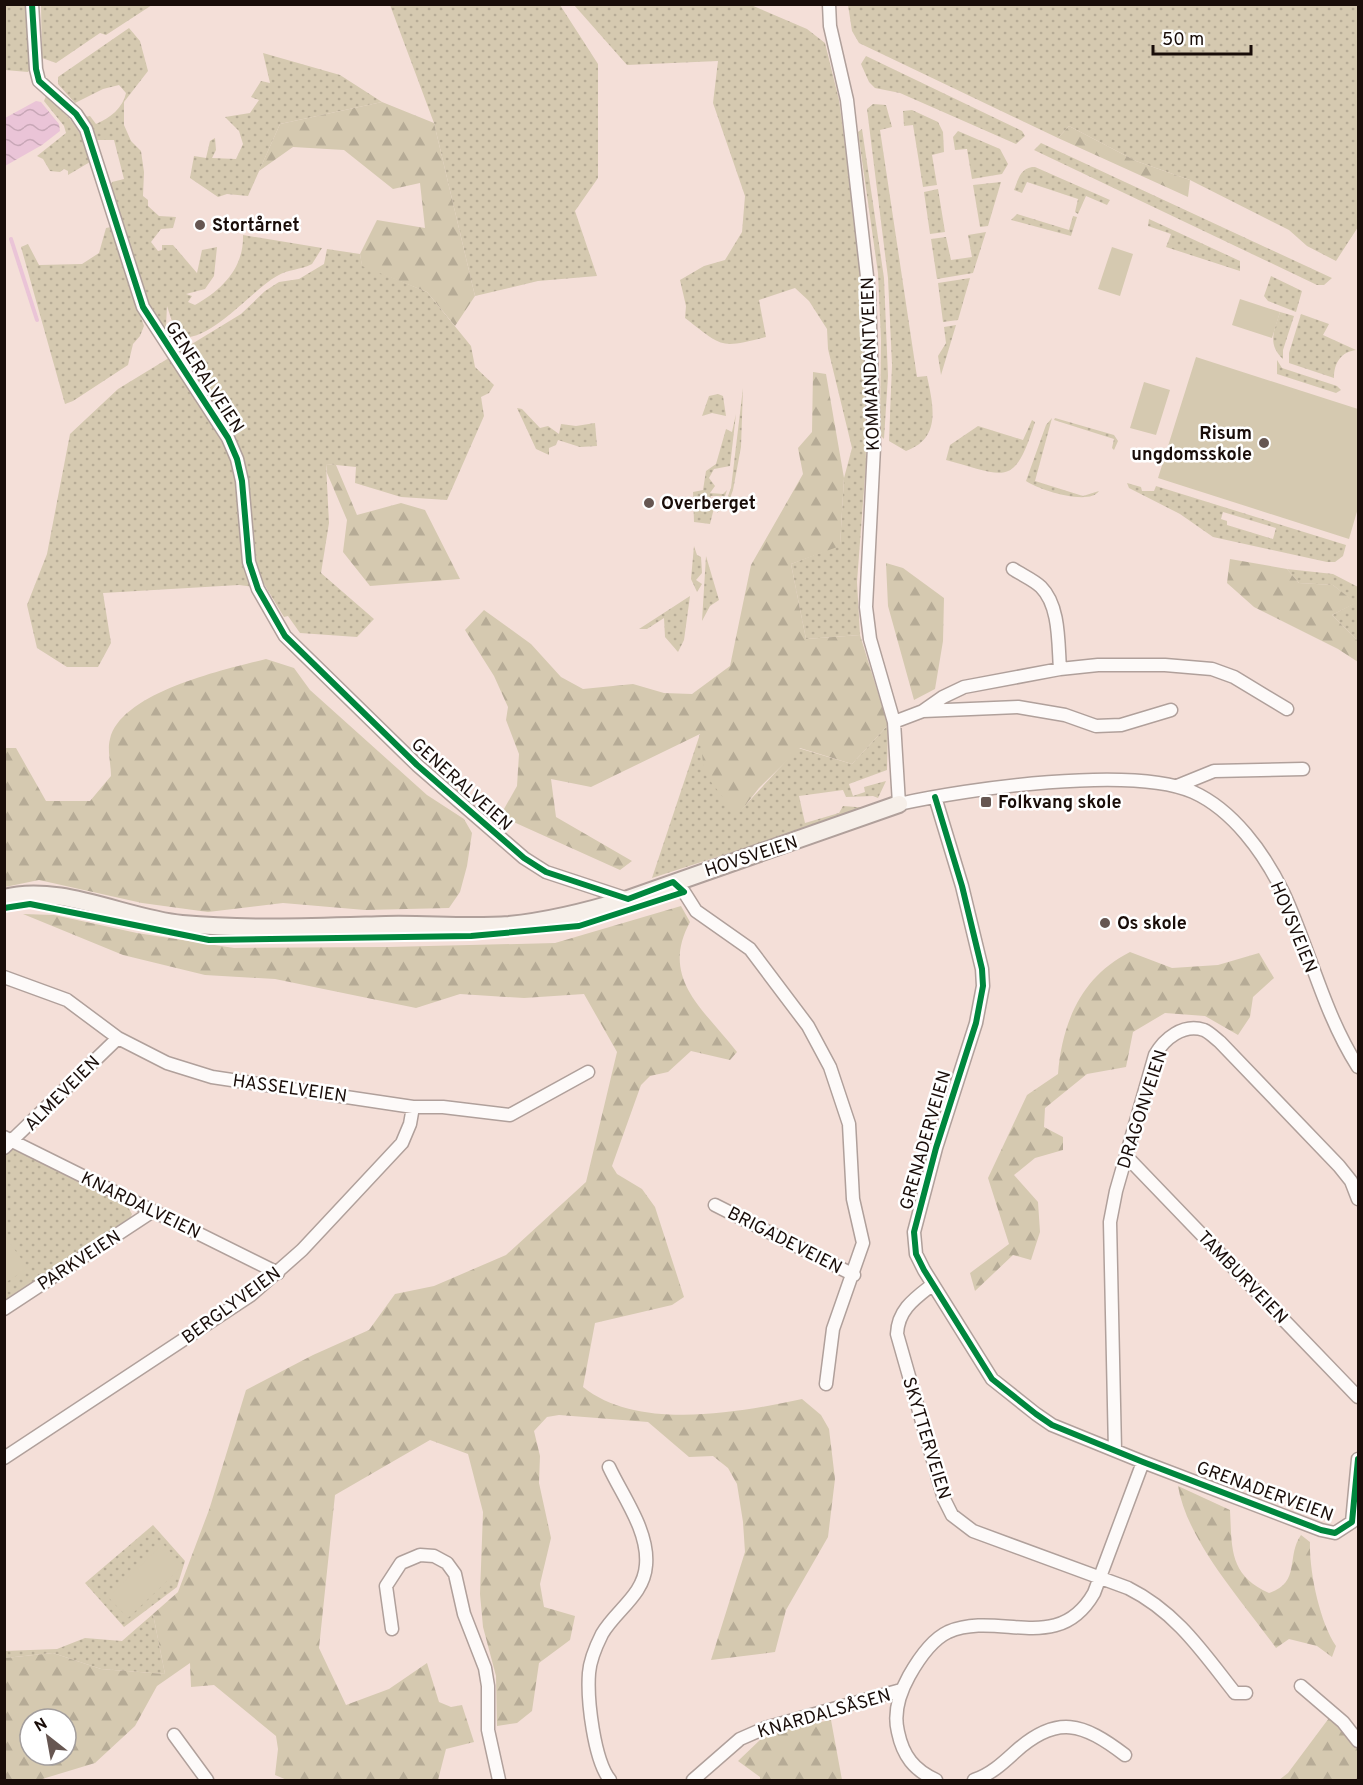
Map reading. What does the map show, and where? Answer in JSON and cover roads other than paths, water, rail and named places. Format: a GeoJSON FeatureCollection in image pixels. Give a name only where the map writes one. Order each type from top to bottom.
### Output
{"type":"FeatureCollection","features":[{"type":"Feature","properties":{"kind":"street","name":"GENERALVEIEN"},"geometry":{"type":"LineString","coordinates":[[32,4],[36,69],[39,81],[75,114],[86,129],[143,307],[228,438],[237,459],[242,481],[249,562],[258,589],[285,636],[417,765],[524,858],[546,872],[628,899]]}},
{"type":"Feature","properties":{"kind":"street","name":"KOMMANDANTVEIEN"},"geometry":{"type":"LineString","coordinates":[[829,4],[830,26],[847,100],[869,294],[874,447],[866,607],[870,639],[894,722],[899,804]]}},
{"type":"Feature","properties":{"kind":"street"},"geometry":{"type":"LineString","coordinates":[[1013,569],[1040,586],[1050,600],[1056,623],[1060,669]]}},
{"type":"Feature","properties":{"kind":"street"},"geometry":{"type":"LineString","coordinates":[[894,722],[923,711],[943,697],[964,687],[1060,669],[1146,665],[1212,669],[1234,676],[1287,709]]}},
{"type":"Feature","properties":{"kind":"street"},"geometry":{"type":"LineString","coordinates":[[923,711],[1018,707],[1065,715],[1096,726],[1121,725],[1171,710]]}},
{"type":"Feature","properties":{"kind":"street","name":"HOVSVEIEN"},"geometry":{"type":"LineString","coordinates":[[1177,786],[1214,771],[1303,769]]}},
{"type":"Feature","properties":{"kind":"street","name":"HOVSVEIEN"},"geometry":{"type":"LineString","coordinates":[[4,898],[41,895],[180,924],[263,928],[506,925],[584,912],[628,899],[899,804],[935,797],[1056,782],[1111,780],[1177,786],[1194,792],[1226,813],[1269,867],[1297,926],[1330,1015],[1359,1067]]}},
{"type":"Feature","properties":{"kind":"street","name":"GRENADERVEIEN"},"geometry":{"type":"LineString","coordinates":[[935,797],[962,885],[982,969],[983,986],[979,1013],[936,1148],[914,1232],[916,1254],[932,1285],[981,1365],[1005,1392],[1052,1425],[1321,1530],[1335,1533],[1352,1522],[1355,1512],[1359,1459]]}},
{"type":"Feature","properties":{"kind":"street","name":"BRIGADEVEIEN"},"geometry":{"type":"LineString","coordinates":[[673,882],[684,892],[696,911],[750,949],[808,1026],[830,1067],[849,1125],[852,1199],[863,1243],[854,1275],[833,1329],[826,1384]]}},
{"type":"Feature","properties":{"kind":"street","name":"HASSELVEIEN"},"geometry":{"type":"LineString","coordinates":[[4,977],[67,1000],[118,1038],[167,1063],[212,1077],[412,1107],[443,1107],[510,1115],[588,1072]]}},
{"type":"Feature","properties":{"kind":"street","name":"DRAGONVEIEN"},"geometry":{"type":"LineString","coordinates":[[1115,1450],[1116,1417],[1109,1239],[1116,1191],[1155,1055],[1162,1042],[1178,1032],[1205,1030],[1220,1042],[1339,1166],[1351,1181],[1359,1199]]}},
{"type":"Feature","properties":{"kind":"street","name":"ALMEVEIEN"},"geometry":{"type":"LineString","coordinates":[[8,1142],[118,1038]]}},
{"type":"Feature","properties":{"kind":"street","name":"BERGLYVEIEN"},"geometry":{"type":"LineString","coordinates":[[4,1458],[251,1295],[278,1273],[402,1143],[410,1124],[412,1107]]}},
{"type":"Feature","properties":{"kind":"street","name":"KNARDALVEIEN"},"geometry":{"type":"LineString","coordinates":[[8,1142],[278,1273]]}},
{"type":"Feature","properties":{"kind":"street","name":"TAMBURVEIEN"},"geometry":{"type":"LineString","coordinates":[[1127,1157],[1359,1397]]}},
{"type":"Feature","properties":{"kind":"street","name":"BRIGADEVEIEN"},"geometry":{"type":"LineString","coordinates":[[715,1205],[854,1275]]}},
{"type":"Feature","properties":{"kind":"street","name":"PARKVEIEN"},"geometry":{"type":"LineString","coordinates":[[4,1309],[153,1211]]}},
{"type":"Feature","properties":{"kind":"street","name":"SKYTTERVEIEN"},"geometry":{"type":"LineString","coordinates":[[932,1285],[904,1310],[897,1322],[897,1334],[925,1438],[952,1515],[973,1531],[1101,1577],[1128,1588],[1163,1608],[1177,1621],[1235,1693],[1246,1693]]}},
{"type":"Feature","properties":{"kind":"street"},"geometry":{"type":"LineString","coordinates":[[936,1780],[912,1765],[903,1749],[896,1724],[901,1690],[924,1653],[946,1633],[963,1627],[1029,1629],[1060,1624],[1075,1617],[1085,1608],[1101,1577],[1143,1462]]}},
{"type":"Feature","properties":{"kind":"street"},"geometry":{"type":"LineString","coordinates":[[609,1467],[637,1524],[646,1554],[643,1580],[634,1596],[603,1632],[589,1671],[596,1741],[603,1769],[610,1780]]}},
{"type":"Feature","properties":{"kind":"street"},"geometry":{"type":"LineString","coordinates":[[392,1629],[386,1586],[401,1563],[420,1555],[434,1556],[447,1563],[455,1574],[464,1614],[484,1668],[488,1686],[488,1730],[499,1780]]}},
{"type":"Feature","properties":{"kind":"street"},"geometry":{"type":"LineString","coordinates":[[1301,1686],[1343,1722],[1359,1741]]}},
{"type":"Feature","properties":{"kind":"street","name":"KNARDALSÅSEN"},"geometry":{"type":"LineString","coordinates":[[693,1780],[740,1739],[765,1728],[901,1690]]}},
{"type":"Feature","properties":{"kind":"street"},"geometry":{"type":"LineString","coordinates":[[974,1780],[989,1774],[1038,1733],[1059,1726],[1090,1731],[1125,1755]]}},
{"type":"Feature","properties":{"kind":"street"},"geometry":{"type":"LineString","coordinates":[[174,1735],[207,1780]]}},
{"type":"Feature","properties":{"kind":"water"},"geometry":{"type":"Polygon","coordinates":[[[36,101],[41,102],[59,124],[60,131],[42,145],[5,166],[5,118],[36,101]]]}},
{"type":"Feature","properties":{"kind":"waterway"},"geometry":{"type":"LineString","coordinates":[[11,239],[37,320]]}},
{"type":"Feature","properties":{"kind":"place","name":"Stortårnet"},"geometry":{"type":"Point","coordinates":[200,225]}},
{"type":"Feature","properties":{"kind":"place","name":"Risum ungdomsskole"},"geometry":{"type":"Point","coordinates":[1264,443]}},
{"type":"Feature","properties":{"kind":"place","name":"Overberget"},"geometry":{"type":"Point","coordinates":[649,503]}},
{"type":"Feature","properties":{"kind":"place","name":"Folkvang skole"},"geometry":{"type":"Point","coordinates":[986,802]}},
{"type":"Feature","properties":{"kind":"place","name":"Os skole"},"geometry":{"type":"Point","coordinates":[1105,923]}}]}
